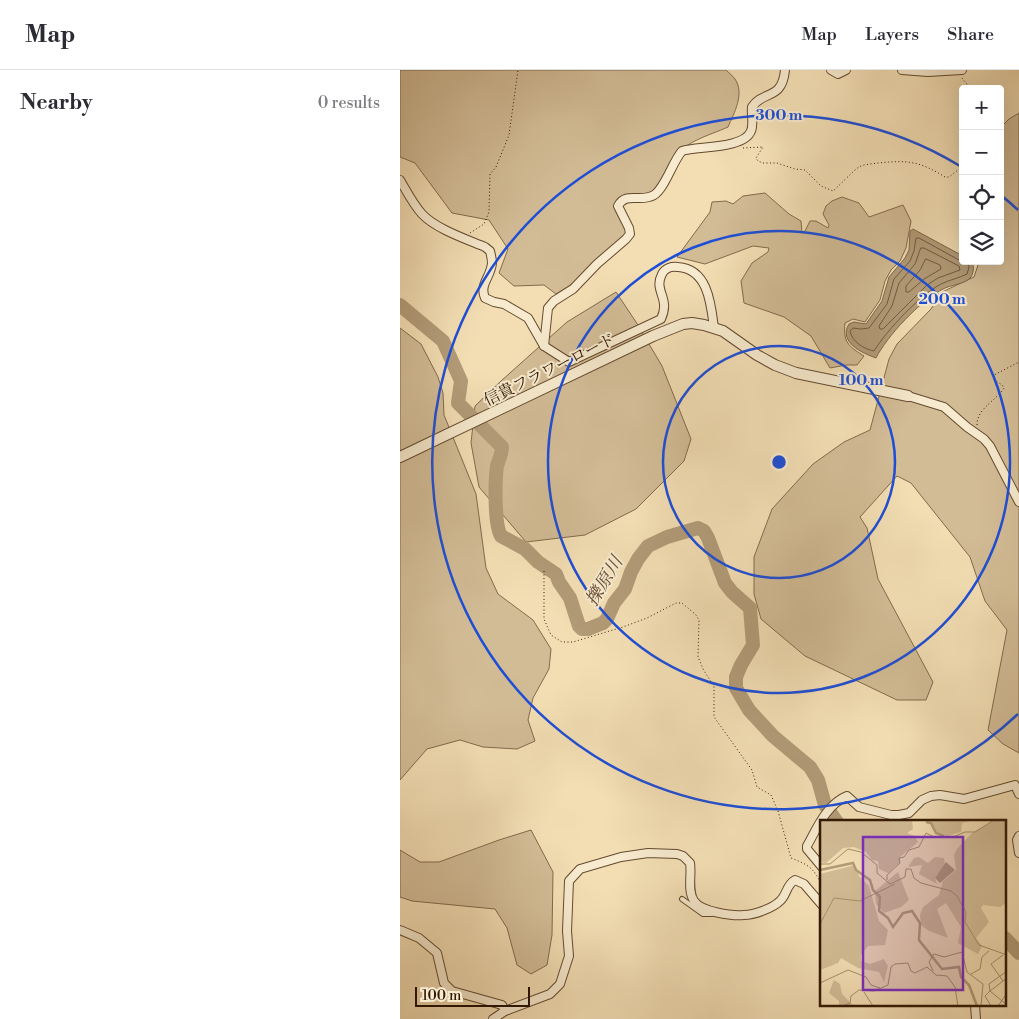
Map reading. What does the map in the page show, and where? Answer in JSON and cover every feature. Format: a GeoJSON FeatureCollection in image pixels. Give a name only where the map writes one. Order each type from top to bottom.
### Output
{"type":"FeatureCollection","features":[{"type":"Feature","properties":{"kind":"street"},"geometry":{"type":"LineString","coordinates":[[544,346],[548,308],[554,301],[574,289],[597,264],[630,234],[618,206],[621,201],[626,198],[646,198],[654,195],[660,189],[682,151],[738,142],[748,135],[752,128],[752,108],[758,101],[779,89],[785,70]]}},
{"type":"Feature","properties":{"kind":"street"},"geometry":{"type":"LineString","coordinates":[[831,70],[838,74],[846,70]]}},
{"type":"Feature","properties":{"kind":"street"},"geometry":{"type":"LineString","coordinates":[[902,70],[928,72],[960,70]]}},
{"type":"Feature","properties":{"kind":"street"},"geometry":{"type":"LineString","coordinates":[[400,180],[412,201],[423,215],[434,224],[490,251],[492,266],[484,283],[483,292],[486,298],[504,304],[528,318],[544,346],[569,362],[661,319],[665,300],[660,290],[661,275],[665,269],[673,266],[686,268],[700,277],[709,297],[714,328]]}},
{"type":"Feature","properties":{"kind":"street","name":"信貴フラワーロード"},"geometry":{"type":"LineString","coordinates":[[400,457],[674,327],[692,323],[723,331],[757,355],[775,365],[796,373],[908,396]]}},
{"type":"Feature","properties":{"kind":"street"},"geometry":{"type":"LineString","coordinates":[[908,396],[944,407],[967,428],[977,433],[990,446],[1019,502]]}},
{"type":"Feature","properties":{"kind":"street"},"geometry":{"type":"LineString","coordinates":[[821,820],[837,800],[847,796],[859,807],[900,815],[909,813],[922,800],[930,796],[940,795],[964,798],[1015,785],[1019,794]]}},
{"type":"Feature","properties":{"kind":"street"},"geometry":{"type":"LineString","coordinates":[[820,823],[807,846],[807,849],[820,865]]}},
{"type":"Feature","properties":{"kind":"street"},"geometry":{"type":"LineString","coordinates":[[1019,836],[1017,845],[1019,854]]}},
{"type":"Feature","properties":{"kind":"street"},"geometry":{"type":"LineString","coordinates":[[493,1019],[505,1011],[550,994],[560,984],[569,956],[567,931],[569,881],[580,868],[621,857],[648,853],[677,854],[683,856],[690,863],[691,893],[694,902],[702,908],[722,914],[746,915],[770,908],[781,900],[788,886],[795,880],[804,884],[820,903]]}},
{"type":"Feature","properties":{"kind":"street"},"geometry":{"type":"LineString","coordinates":[[400,930],[419,938],[437,953],[444,983],[452,991],[502,1005],[505,1011]]}},
{"type":"Feature","properties":{"kind":"street"},"geometry":{"type":"LineString","coordinates":[[974,1006],[976,1019]]}},
{"type":"Feature","properties":{"kind":"lane"},"geometry":{"type":"LineString","coordinates":[[682,899],[703,914],[722,914]]}},
{"type":"Feature","properties":{"kind":"path"},"geometry":{"type":"LineString","coordinates":[[463,237],[484,224],[489,212],[490,174],[496,167],[509,135],[518,70]]}},
{"type":"Feature","properties":{"kind":"path"},"geometry":{"type":"LineString","coordinates":[[960,70],[962,79],[967,85]]}},
{"type":"Feature","properties":{"kind":"path"},"geometry":{"type":"LineString","coordinates":[[741,148],[763,147],[756,158],[758,161],[777,163],[805,170],[821,186],[833,191],[850,177],[857,167],[867,165],[897,161],[919,163],[945,177],[949,177],[959,168]]}},
{"type":"Feature","properties":{"kind":"path"},"geometry":{"type":"LineString","coordinates":[[977,433],[977,418],[987,405],[999,396],[1004,388],[994,379],[994,375],[1019,362]]}},
{"type":"Feature","properties":{"kind":"path"},"geometry":{"type":"LineString","coordinates":[[544,571],[544,619],[551,635],[562,642],[573,642],[623,627],[648,618],[676,602],[682,602],[696,615],[699,620],[698,658],[714,686],[714,717],[752,770],[757,787],[771,795],[778,811],[791,858],[809,866],[820,882]]}},
{"type":"Feature","properties":{"kind":"shaded area"},"geometry":{"type":"Polygon","coordinates":[[[400,70],[726,70],[738,85],[739,97],[728,127],[697,140],[677,153],[655,190],[646,195],[618,198],[614,207],[627,228],[626,236],[580,279],[556,294],[544,285],[514,286],[499,273],[508,249],[489,220],[452,213],[415,163],[400,157],[400,70]]]}},
{"type":"Feature","properties":{"kind":"shaded area"},"geometry":{"type":"Polygon","coordinates":[[[1019,113],[1019,753],[1003,744],[988,730],[1007,630],[985,601],[970,557],[911,483],[897,476],[860,517],[867,528],[878,579],[933,682],[926,700],[897,700],[805,656],[761,619],[754,594],[754,557],[772,509],[813,464],[844,442],[870,430],[889,359],[897,344],[931,309],[942,292],[974,277],[978,265],[1004,265],[1004,124],[1019,113]]]}},
{"type":"Feature","properties":{"kind":"shaded area"},"geometry":{"type":"Polygon","coordinates":[[[765,193],[789,214],[801,221],[802,233],[810,221],[816,221],[828,228],[829,225],[823,214],[826,206],[842,197],[859,203],[869,217],[903,205],[911,221],[906,248],[900,261],[891,270],[885,281],[880,300],[865,322],[853,319],[845,323],[845,335],[848,343],[864,356],[857,365],[830,368],[811,336],[784,317],[744,303],[741,281],[752,263],[768,252],[769,248],[753,246],[705,264],[677,257],[710,212],[712,202],[726,201],[733,204],[743,196],[765,193]]]}},
{"type":"Feature","properties":{"kind":"shaded area"},"geometry":{"type":"Polygon","coordinates":[[[616,292],[662,366],[691,439],[684,461],[636,509],[585,535],[526,542],[479,487],[471,443],[475,406],[567,322],[616,292]]]}},
{"type":"Feature","properties":{"kind":"shaded area"},"geometry":{"type":"Polygon","coordinates":[[[400,328],[421,344],[438,377],[443,393],[444,415],[476,494],[486,568],[498,594],[533,620],[551,649],[549,669],[533,698],[528,720],[535,741],[517,749],[483,747],[460,740],[427,749],[400,780],[400,328]]]}},
{"type":"Feature","properties":{"kind":"shaded area"},"geometry":{"type":"Polygon","coordinates":[[[531,830],[553,872],[552,935],[547,965],[531,974],[517,965],[507,928],[495,909],[412,901],[400,897],[400,850],[420,862],[439,862],[531,830]]]}},
{"type":"Feature","properties":{"kind":"water"},"geometry":{"type":"Polygon","coordinates":[[[913,229],[959,254],[959,265],[973,265],[973,273],[969,279],[943,289],[925,301],[905,319],[888,339],[876,358],[853,346],[849,341],[846,330],[849,324],[854,322],[866,324],[882,301],[889,277],[905,258],[909,250],[910,231],[913,229]]]}},
{"type":"Feature","properties":{"kind":"waterway","name":"擽原川"},"geometry":{"type":"LineString","coordinates":[[400,305],[443,341],[461,381],[458,403],[502,447],[497,466],[496,491],[497,522],[501,536],[525,549],[538,562],[556,574],[570,598],[579,626],[582,629],[588,629],[603,623],[607,619],[614,603],[625,589],[638,559],[648,546],[667,537],[698,528],[704,531],[725,583],[750,608],[753,645],[736,677],[736,688],[749,710],[773,736],[810,767],[818,780],[825,805],[836,820]]}},
{"type":"Feature","properties":{"kind":"waterway","name":"擽原川"},"geometry":{"type":"LineString","coordinates":[[1006,939],[1019,953]]}}]}
